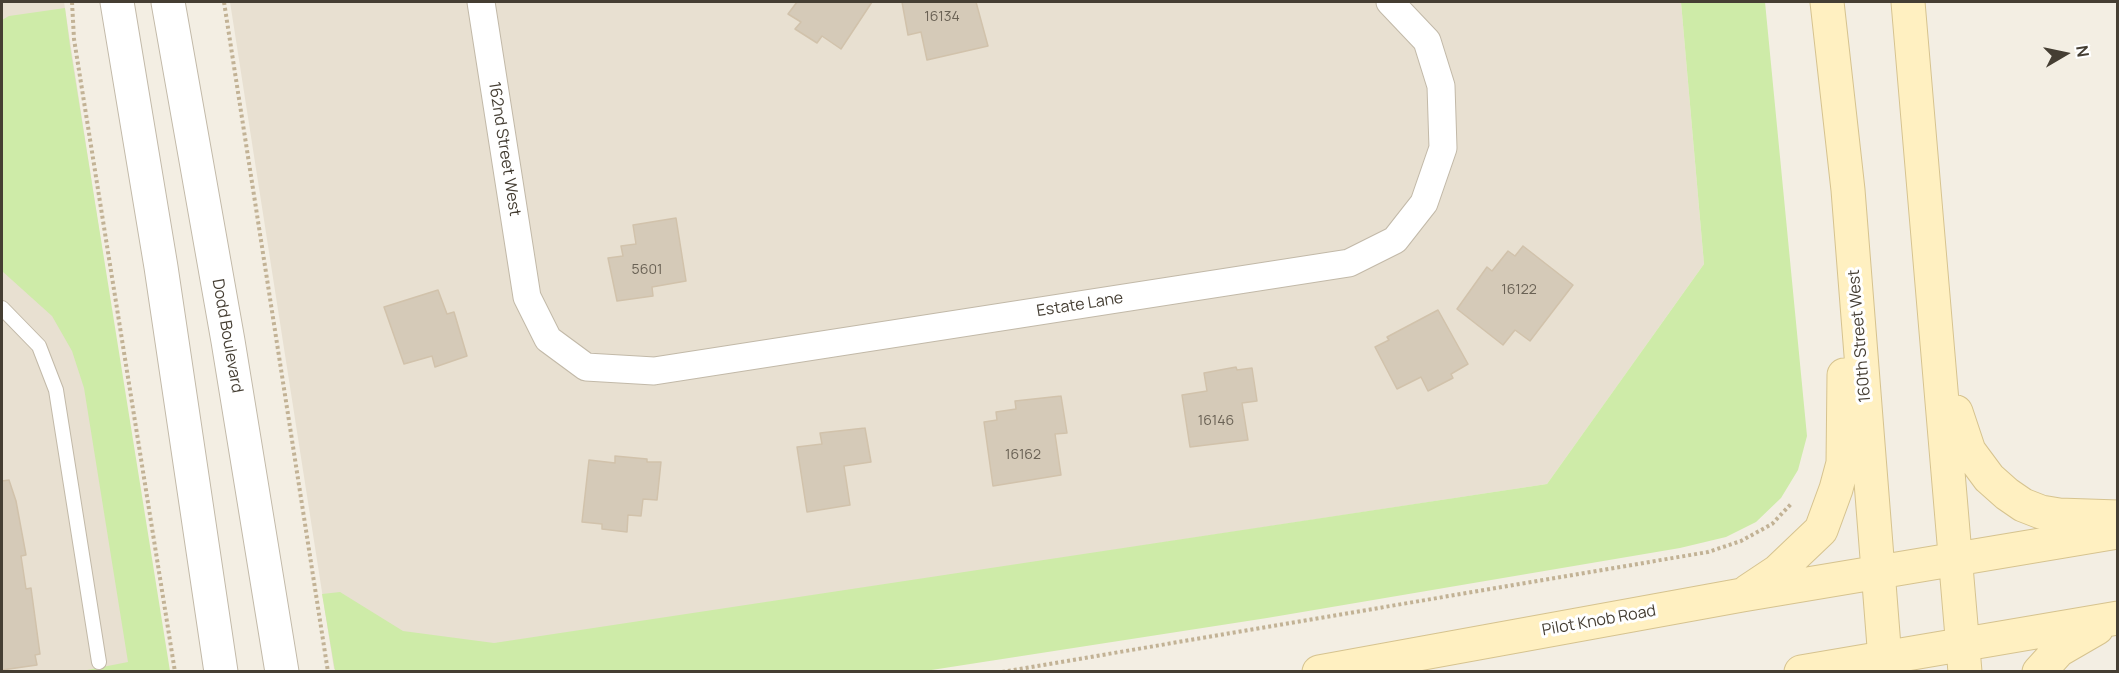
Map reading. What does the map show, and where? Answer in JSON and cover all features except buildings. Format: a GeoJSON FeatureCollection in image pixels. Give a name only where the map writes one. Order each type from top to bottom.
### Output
{"type":"FeatureCollection","features":[{"type":"Feature","properties":{"kind":"main road","name":"160th Street West"},"geometry":{"type":"LineString","coordinates":[[1827,2],[1848,190],[1885,665]]}},
{"type":"Feature","properties":{"kind":"main road"},"geometry":{"type":"LineString","coordinates":[[1908,2],[1964,657]]}},
{"type":"Feature","properties":{"kind":"main road"},"geometry":{"type":"LineString","coordinates":[[1742,595],[1778,572],[1821,530],[1843,463],[1848,190]]}},
{"type":"Feature","properties":{"kind":"main road"},"geometry":{"type":"LineString","coordinates":[[1940,358],[1969,451],[1989,478],[2023,505],[2041,512],[2118,517]]}},
{"type":"Feature","properties":{"kind":"main road"},"geometry":{"type":"LineString","coordinates":[[1955,559],[2118,532]]}},
{"type":"Feature","properties":{"kind":"main road","name":"Pilot Knob Road"},"geometry":{"type":"LineString","coordinates":[[1319,672],[1742,595],[1955,559]]}},
{"type":"Feature","properties":{"kind":"main road"},"geometry":{"type":"LineString","coordinates":[[1801,672],[1964,657],[2115,619]]}},
{"type":"Feature","properties":{"kind":"main road"},"geometry":{"type":"LineString","coordinates":[[2039,672],[2060,650],[2115,619]]}},
{"type":"Feature","properties":{"kind":"street"},"geometry":{"type":"LineString","coordinates":[[117,2],[161,267],[221,672]]}},
{"type":"Feature","properties":{"kind":"street","name":"Dodd Boulevard"},"geometry":{"type":"LineString","coordinates":[[168,2],[228,342],[282,672]]}},
{"type":"Feature","properties":{"kind":"street","name":"162nd Street West"},"geometry":{"type":"LineString","coordinates":[[481,2],[527,297]]}},
{"type":"Feature","properties":{"kind":"street","name":"Estate Lane"},"geometry":{"type":"LineString","coordinates":[[527,297],[548,339],[586,367],[654,371],[1349,263],[1395,240],[1424,203],[1443,148],[1441,86],[1426,41],[1390,2]]}},
{"type":"Feature","properties":{"kind":"lane"},"geometry":{"type":"LineString","coordinates":[[2,308],[39,346],[56,390],[99,662]]}},
{"type":"Feature","properties":{"kind":"path"},"geometry":{"type":"LineString","coordinates":[[72,2],[74,39],[175,672]]}},
{"type":"Feature","properties":{"kind":"path"},"geometry":{"type":"LineString","coordinates":[[224,2],[328,672]]}},
{"type":"Feature","properties":{"kind":"path"},"geometry":{"type":"LineString","coordinates":[[1002,672],[1708,552],[1741,541],[1772,524],[1791,504]]}},
{"type":"Feature","properties":{"kind":"shaded area"},"geometry":{"type":"Polygon","coordinates":[[[2,2],[64,2],[167,671],[2,671],[2,2]]]}},
{"type":"Feature","properties":{"kind":"shaded area"},"geometry":{"type":"Polygon","coordinates":[[[230,2],[1681,2],[1704,264],[1547,484],[334,669],[230,2]]]}},
{"type":"Feature","properties":{"kind":"green space"},"geometry":{"type":"Polygon","coordinates":[[[1681,2],[1765,2],[1807,436],[1798,470],[1781,498],[1756,522],[1726,537],[1680,548],[1267,618],[925,671],[335,671],[322,594],[340,592],[403,631],[494,643],[1547,484],[1704,264],[1681,2]]]}},
{"type":"Feature","properties":{"kind":"green space"},"geometry":{"type":"Polygon","coordinates":[[[65,8],[170,671],[82,671],[128,662],[84,388],[72,351],[52,316],[2,271],[2,20],[9,16],[65,8]]]}}]}
